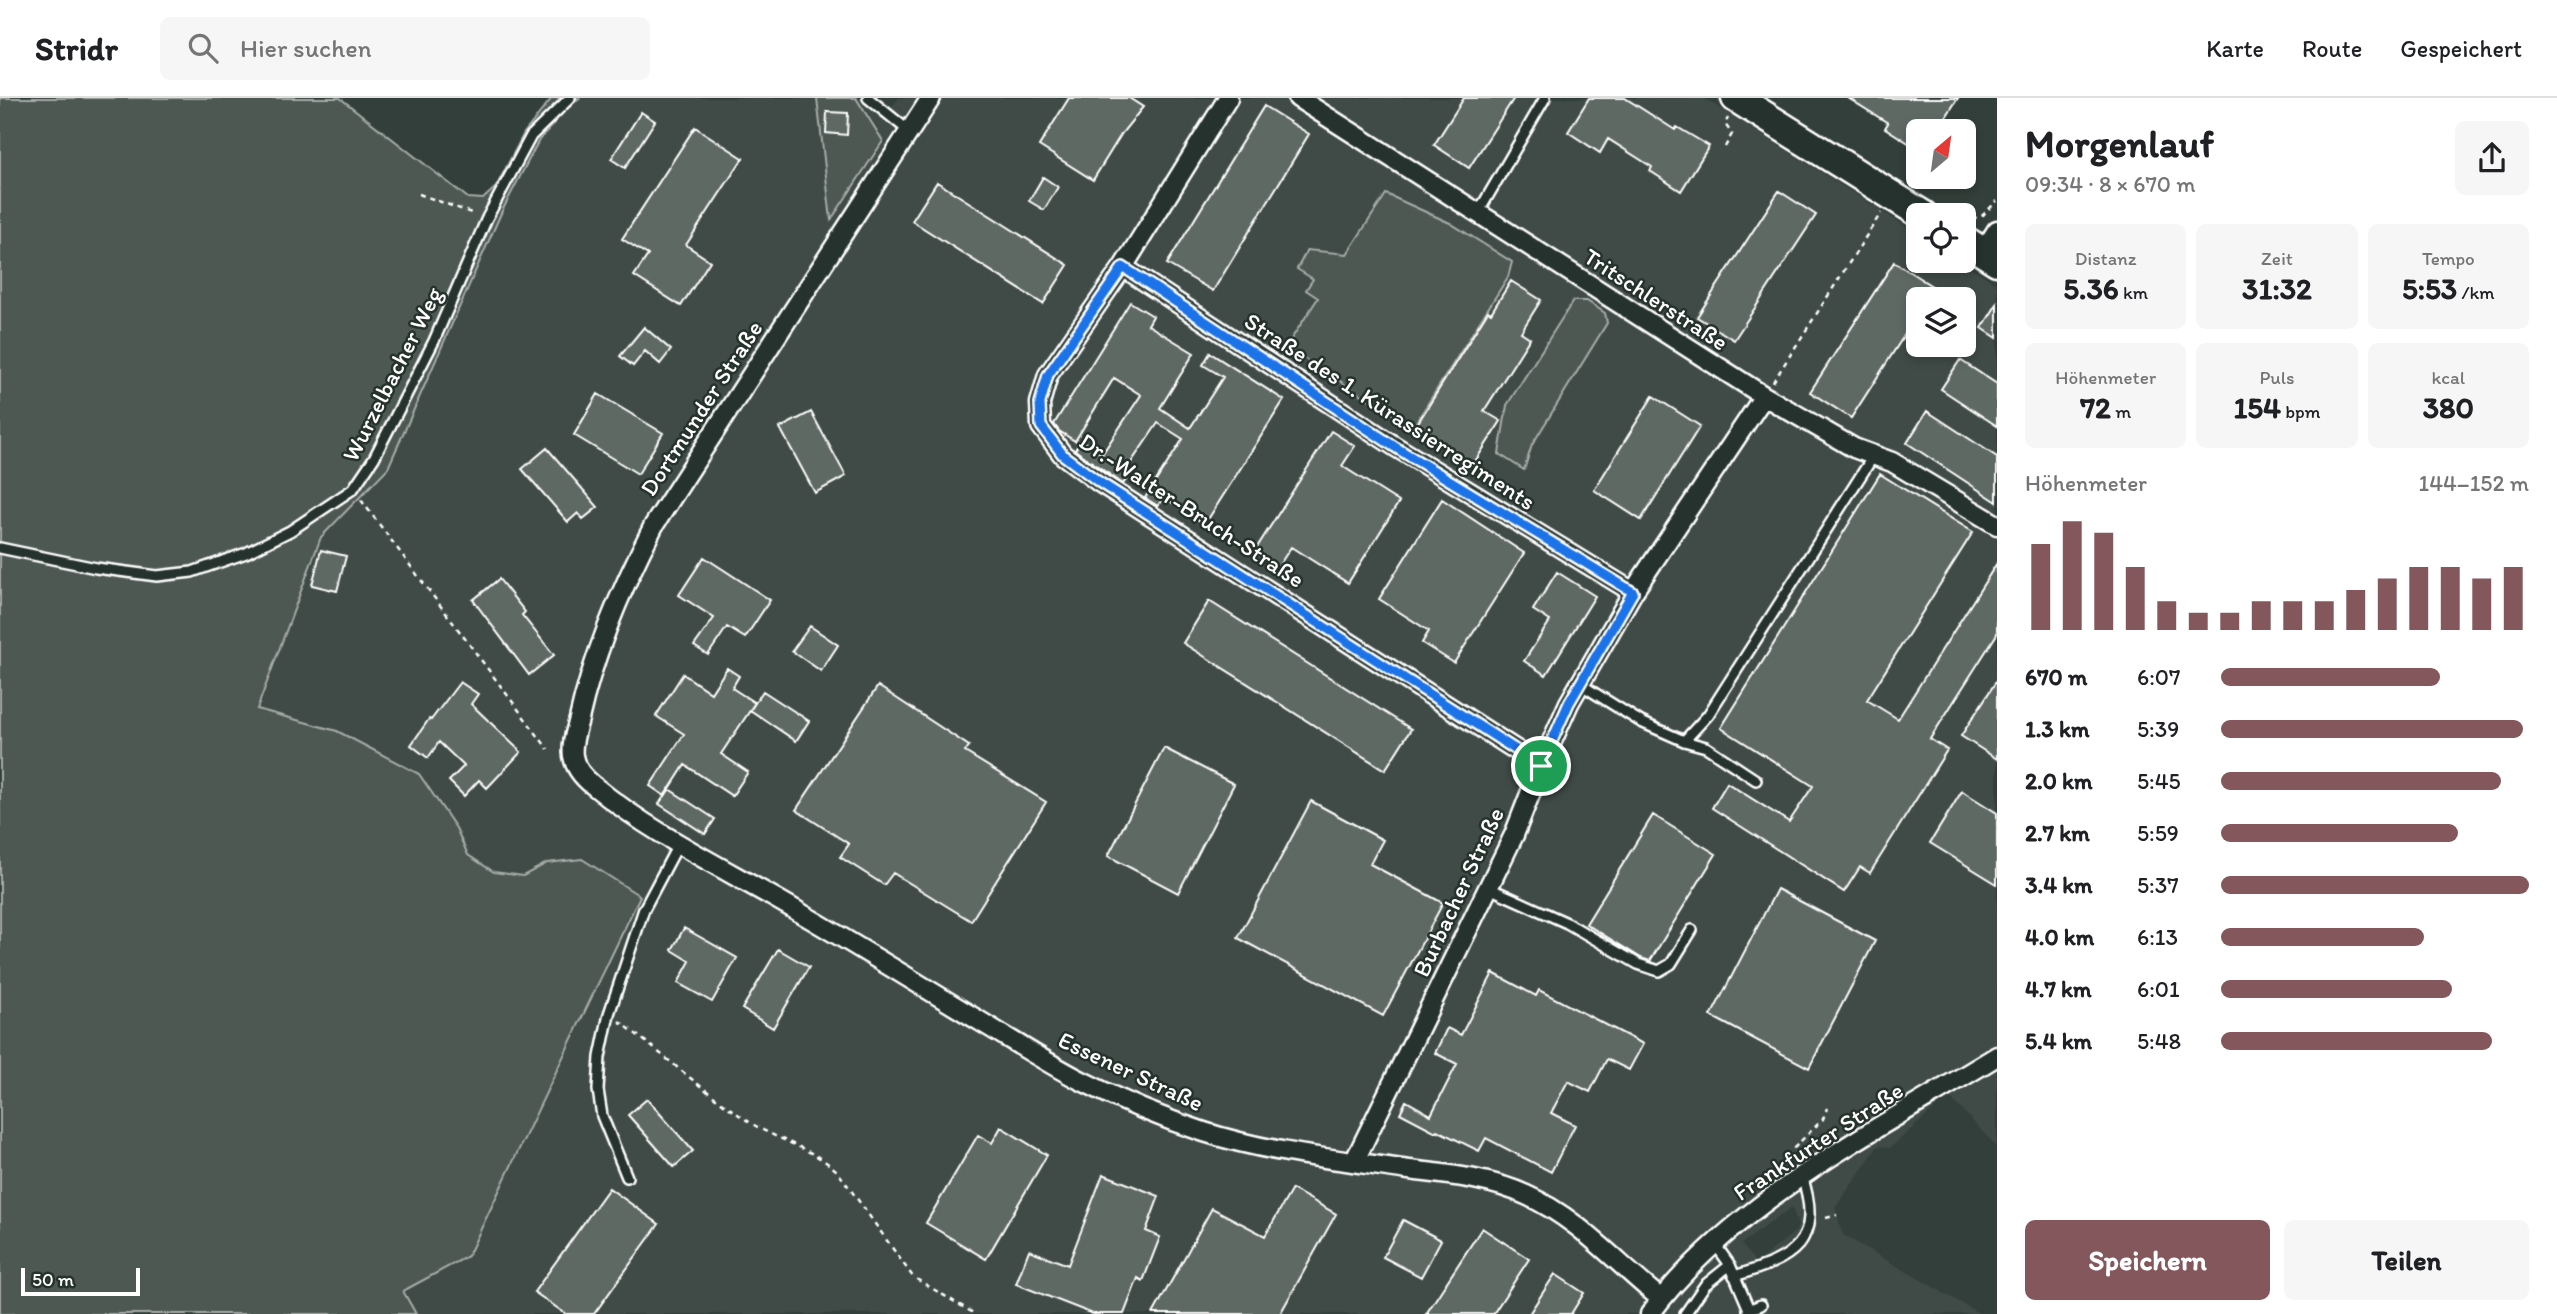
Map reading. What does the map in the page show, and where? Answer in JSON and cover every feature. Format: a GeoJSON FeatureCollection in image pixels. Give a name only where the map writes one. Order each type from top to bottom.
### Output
{"type":"FeatureCollection","features":[{"type":"Feature","properties":{"kind":"main road"},"geometry":{"type":"LineString","coordinates":[[1737,99],[1906,205]]}},
{"type":"Feature","properties":{"kind":"street","name":"Dortmunder Straße"},"geometry":{"type":"LineString","coordinates":[[579,770],[573,756],[573,742],[583,701],[600,644],[630,571],[680,482],[931,98]]}},
{"type":"Feature","properties":{"kind":"street","name":"Dr.-Walter-Bruch-Straße"},"geometry":{"type":"LineString","coordinates":[[1228,98],[1123,267],[1048,375],[1040,403],[1041,426],[1063,455],[1099,482],[1541,766]]}},
{"type":"Feature","properties":{"kind":"street","name":"Tritschlerstraße"},"geometry":{"type":"LineString","coordinates":[[1298,98],[1764,396],[1854,448],[1892,462],[1997,525]]}},
{"type":"Feature","properties":{"kind":"street","name":"Straße des 1. Kürassierregiments"},"geometry":{"type":"LineString","coordinates":[[1123,267],[1395,447],[1633,592]]}},
{"type":"Feature","properties":{"kind":"street","name":"Burbacher Straße"},"geometry":{"type":"LineString","coordinates":[[1354,1162],[1489,888],[1514,835],[1541,766],[1580,684],[1633,592],[1764,396]]}},
{"type":"Feature","properties":{"kind":"street","name":"Essener Straße"},"geometry":{"type":"LineString","coordinates":[[579,770],[600,791],[679,843],[1079,1079],[1149,1111],[1207,1133],[1278,1149],[1499,1184],[1551,1207],[1661,1299]]}},
{"type":"Feature","properties":{"kind":"street","name":"Frankfurter Straße"},"geometry":{"type":"LineString","coordinates":[[1650,1314],[1661,1299],[1715,1244],[1800,1168],[1997,1056]]}},
{"type":"Feature","properties":{"kind":"lane","name":"Wurzelbacher Weg"},"geometry":{"type":"LineString","coordinates":[[0,548],[108,570],[157,576],[192,572],[246,554],[290,531],[353,489],[374,458],[434,341],[487,218],[531,136],[570,98]]}},
{"type":"Feature","properties":{"kind":"lane"},"geometry":{"type":"LineString","coordinates":[[868,98],[910,132]]}},
{"type":"Feature","properties":{"kind":"lane"},"geometry":{"type":"LineString","coordinates":[[1478,213],[1545,98]]}},
{"type":"Feature","properties":{"kind":"lane"},"geometry":{"type":"LineString","coordinates":[[1684,741],[1708,715],[1874,455]]}},
{"type":"Feature","properties":{"kind":"lane"},"geometry":{"type":"LineString","coordinates":[[1580,684],[1641,722],[1684,741],[1706,747],[1756,780]]}},
{"type":"Feature","properties":{"kind":"lane"},"geometry":{"type":"LineString","coordinates":[[627,1177],[602,1116],[598,1090],[600,1057],[609,1014],[644,909],[679,843]]}},
{"type":"Feature","properties":{"kind":"lane"},"geometry":{"type":"LineString","coordinates":[[1489,888],[1567,923],[1638,964],[1659,971],[1671,964],[1692,930]]}},
{"type":"Feature","properties":{"kind":"lane"},"geometry":{"type":"LineString","coordinates":[[1734,1276],[1784,1258],[1800,1245],[1808,1227],[1809,1204],[1800,1168]]}},
{"type":"Feature","properties":{"kind":"lane"},"geometry":{"type":"LineString","coordinates":[[1715,1244],[1730,1265],[1749,1312],[1761,1305]]}},
{"type":"Feature","properties":{"kind":"lane"},"geometry":{"type":"LineString","coordinates":[[1685,1314],[1706,1285],[1730,1265]]}},
{"type":"Feature","properties":{"kind":"path"},"geometry":{"type":"LineString","coordinates":[[1725,146],[1732,134],[1725,124],[1737,99]]}},
{"type":"Feature","properties":{"kind":"path"},"geometry":{"type":"LineString","coordinates":[[419,194],[487,218]]}},
{"type":"Feature","properties":{"kind":"path"},"geometry":{"type":"LineString","coordinates":[[1764,396],[1892,196]]}},
{"type":"Feature","properties":{"kind":"path"},"geometry":{"type":"LineString","coordinates":[[1982,241],[1983,215],[1997,201]]}},
{"type":"Feature","properties":{"kind":"path"},"geometry":{"type":"LineString","coordinates":[[353,489],[548,749]]}},
{"type":"Feature","properties":{"kind":"path"},"geometry":{"type":"LineString","coordinates":[[609,1014],[713,1098],[752,1124],[823,1158],[838,1171],[913,1277],[975,1314]]}},
{"type":"Feature","properties":{"kind":"path"},"geometry":{"type":"LineString","coordinates":[[1800,1168],[1794,1148],[1824,1119],[1827,1108]]}},
{"type":"Feature","properties":{"kind":"path"},"geometry":{"type":"LineString","coordinates":[[1826,1219],[1837,1215]]}},
{"type":"Feature","properties":{"kind":"shaded area"},"geometry":{"type":"Polygon","coordinates":[[[0,98],[340,98],[468,198],[483,199],[496,187],[524,133],[552,98],[580,98],[567,108],[539,140],[502,211],[388,468],[321,537],[257,709],[337,731],[419,774],[456,828],[468,855],[494,872],[523,876],[547,863],[582,859],[640,896],[468,1256],[403,1291],[416,1314],[0,1314],[0,98]]]}},
{"type":"Feature","properties":{"kind":"shaded area"},"geometry":{"type":"Polygon","coordinates":[[[580,98],[881,98],[892,106],[899,98],[1704,98],[1906,226],[1906,273],[1976,271],[1997,284],[1997,1147],[1949,1096],[1890,1148],[1878,1146],[1835,1208],[1843,1235],[1980,1314],[416,1314],[402,1291],[468,1256],[547,863],[523,876],[495,872],[468,855],[456,828],[257,709],[321,537],[388,468],[502,211],[539,140],[567,108],[580,98]],[[1792,1207],[1741,1244],[1756,1263],[1796,1231],[1798,1225],[1792,1207]]]}},
{"type":"Feature","properties":{"kind":"shaded area"},"geometry":{"type":"Polygon","coordinates":[[[817,98],[856,98],[883,141],[831,220],[817,98]]]}},
{"type":"Feature","properties":{"kind":"shaded area"},"geometry":{"type":"Polygon","coordinates":[[[1386,194],[1450,223],[1512,262],[1508,277],[1413,427],[1286,347],[1318,298],[1306,290],[1313,279],[1297,269],[1307,250],[1347,254],[1386,194]]]}},
{"type":"Feature","properties":{"kind":"shaded area"},"geometry":{"type":"Polygon","coordinates":[[[1573,301],[1587,301],[1605,313],[1607,323],[1532,445],[1524,470],[1499,454],[1507,405],[1573,301]]]}},
{"type":"Feature","properties":{"kind":"building"},"geometry":{"type":"Polygon","coordinates":[[[1069,98],[1129,98],[1143,107],[1122,133],[1093,180],[1039,146],[1069,98]]]}},
{"type":"Feature","properties":{"kind":"building"},"geometry":{"type":"Polygon","coordinates":[[[1464,98],[1514,98],[1469,168],[1434,145],[1464,98]]]}},
{"type":"Feature","properties":{"kind":"building"},"geometry":{"type":"Polygon","coordinates":[[[1589,98],[1625,98],[1675,130],[1677,127],[1709,146],[1681,191],[1650,171],[1652,167],[1608,139],[1600,153],[1568,132],[1589,98]]]}},
{"type":"Feature","properties":{"kind":"building"},"geometry":{"type":"Polygon","coordinates":[[[1848,98],[1958,98],[1945,119],[1906,119],[1906,141],[1885,128],[1888,123],[1848,98]]]}},
{"type":"Feature","properties":{"kind":"building"},"geometry":{"type":"Polygon","coordinates":[[[1264,106],[1309,134],[1213,291],[1167,264],[1264,106]]]}},
{"type":"Feature","properties":{"kind":"building"},"geometry":{"type":"Polygon","coordinates":[[[641,112],[655,121],[625,168],[611,159],[641,112]]]}},
{"type":"Feature","properties":{"kind":"building"},"geometry":{"type":"Polygon","coordinates":[[[827,112],[848,113],[847,135],[826,133],[827,112]]]}},
{"type":"Feature","properties":{"kind":"building"},"geometry":{"type":"Polygon","coordinates":[[[695,127],[743,158],[686,245],[710,261],[681,306],[634,276],[648,255],[622,239],[695,127]]]}},
{"type":"Feature","properties":{"kind":"building"},"geometry":{"type":"Polygon","coordinates":[[[1043,177],[1058,187],[1044,210],[1029,201],[1043,177]]]}},
{"type":"Feature","properties":{"kind":"building"},"geometry":{"type":"Polygon","coordinates":[[[937,182],[1068,265],[1043,304],[912,221],[937,182]]]}},
{"type":"Feature","properties":{"kind":"building"},"geometry":{"type":"Polygon","coordinates":[[[1779,191],[1816,215],[1734,340],[1697,317],[1779,191]]]}},
{"type":"Feature","properties":{"kind":"building"},"geometry":{"type":"Polygon","coordinates":[[[1894,262],[1906,270],[1906,273],[1911,273],[1933,287],[1906,287],[1906,333],[1851,418],[1810,392],[1894,262]]]}},
{"type":"Feature","properties":{"kind":"building"},"geometry":{"type":"Polygon","coordinates":[[[1511,281],[1541,300],[1521,332],[1530,338],[1484,411],[1501,421],[1472,466],[1414,429],[1488,311],[1491,313],[1511,281]]]}},
{"type":"Feature","properties":{"kind":"building"},"geometry":{"type":"Polygon","coordinates":[[[1130,302],[1153,316],[1148,325],[1194,353],[1160,408],[1190,428],[1223,377],[1203,365],[1210,353],[1284,400],[1205,524],[1163,497],[1158,506],[1145,498],[1183,439],[1158,423],[1126,470],[1131,473],[1123,484],[1075,450],[1081,440],[1102,454],[1141,395],[1114,378],[1075,441],[1059,431],[1054,424],[1130,302]]]}},
{"type":"Feature","properties":{"kind":"building"},"geometry":{"type":"Polygon","coordinates":[[[1997,304],[1997,338],[1982,328],[1997,304]]]}},
{"type":"Feature","properties":{"kind":"building"},"geometry":{"type":"Polygon","coordinates":[[[644,327],[671,350],[660,364],[645,351],[633,366],[620,356],[644,327]]]}},
{"type":"Feature","properties":{"kind":"building"},"geometry":{"type":"Polygon","coordinates":[[[1960,360],[1997,384],[1997,426],[1941,389],[1960,360]]]}},
{"type":"Feature","properties":{"kind":"building"},"geometry":{"type":"Polygon","coordinates":[[[598,394],[663,433],[638,474],[574,435],[598,394]]]}},
{"type":"Feature","properties":{"kind":"building"},"geometry":{"type":"Polygon","coordinates":[[[1653,396],[1700,426],[1641,520],[1594,490],[1653,396]]]}},
{"type":"Feature","properties":{"kind":"building"},"geometry":{"type":"Polygon","coordinates":[[[1927,411],[1997,457],[1997,502],[1907,443],[1927,411]]]}},
{"type":"Feature","properties":{"kind":"building"},"geometry":{"type":"Polygon","coordinates":[[[811,412],[846,476],[815,493],[780,428],[811,412]]]}},
{"type":"Feature","properties":{"kind":"building"},"geometry":{"type":"Polygon","coordinates":[[[1331,431],[1355,446],[1342,466],[1399,502],[1348,583],[1291,547],[1278,567],[1254,552],[1331,431]]]}},
{"type":"Feature","properties":{"kind":"building"},"geometry":{"type":"Polygon","coordinates":[[[547,448],[598,507],[583,519],[578,513],[568,522],[522,469],[547,448]]]}},
{"type":"Feature","properties":{"kind":"building"},"geometry":{"type":"Polygon","coordinates":[[[1880,474],[1973,532],[1867,700],[1898,719],[1997,563],[1997,634],[1930,739],[1947,750],[1870,873],[1860,867],[1844,892],[1712,808],[1727,783],[1789,822],[1813,786],[1721,728],[1880,474]]]}},
{"type":"Feature","properties":{"kind":"building"},"geometry":{"type":"Polygon","coordinates":[[[1442,499],[1524,553],[1454,663],[1422,643],[1429,631],[1379,599],[1442,499]]]}},
{"type":"Feature","properties":{"kind":"building"},"geometry":{"type":"Polygon","coordinates":[[[321,550],[346,556],[337,591],[312,585],[321,550]]]}},
{"type":"Feature","properties":{"kind":"building"},"geometry":{"type":"Polygon","coordinates":[[[704,557],[770,600],[745,638],[727,627],[708,655],[694,646],[714,618],[679,595],[704,557]]]}},
{"type":"Feature","properties":{"kind":"building"},"geometry":{"type":"Polygon","coordinates":[[[1557,572],[1595,596],[1546,675],[1524,661],[1550,621],[1533,610],[1557,572]]]}},
{"type":"Feature","properties":{"kind":"building"},"geometry":{"type":"Polygon","coordinates":[[[499,579],[525,612],[522,615],[554,655],[529,675],[473,600],[499,579]]]}},
{"type":"Feature","properties":{"kind":"building"},"geometry":{"type":"Polygon","coordinates":[[[1209,601],[1411,729],[1385,770],[1183,643],[1209,601]]]}},
{"type":"Feature","properties":{"kind":"building"},"geometry":{"type":"Polygon","coordinates":[[[810,626],[838,645],[821,671],[792,651],[810,626]]]}},
{"type":"Feature","properties":{"kind":"building"},"geometry":{"type":"Polygon","coordinates":[[[727,668],[739,676],[732,688],[755,703],[721,754],[748,772],[732,796],[685,765],[665,796],[650,786],[684,734],[656,716],[683,674],[711,693],[727,668]]]}},
{"type":"Feature","properties":{"kind":"building"},"geometry":{"type":"Polygon","coordinates":[[[1997,680],[1997,759],[1961,736],[1997,680]]]}},
{"type":"Feature","properties":{"kind":"building"},"geometry":{"type":"Polygon","coordinates":[[[460,682],[478,694],[471,704],[521,752],[487,788],[479,780],[464,796],[449,781],[464,766],[439,742],[428,758],[411,745],[460,682]]]}},
{"type":"Feature","properties":{"kind":"building"},"geometry":{"type":"Polygon","coordinates":[[[878,686],[969,746],[965,752],[1046,802],[971,921],[893,873],[884,885],[840,857],[849,844],[796,810],[878,686]]]}},
{"type":"Feature","properties":{"kind":"building"},"geometry":{"type":"Polygon","coordinates":[[[763,691],[809,721],[796,741],[750,710],[763,691]]]}},
{"type":"Feature","properties":{"kind":"building"},"geometry":{"type":"Polygon","coordinates":[[[1164,748],[1234,784],[1178,893],[1108,856],[1164,748]]]}},
{"type":"Feature","properties":{"kind":"building"},"geometry":{"type":"Polygon","coordinates":[[[669,789],[715,819],[705,834],[659,804],[669,789]]]}},
{"type":"Feature","properties":{"kind":"building"},"geometry":{"type":"Polygon","coordinates":[[[1962,791],[1997,813],[1997,884],[1930,843],[1962,791]]]}},
{"type":"Feature","properties":{"kind":"building"},"geometry":{"type":"Polygon","coordinates":[[[1311,801],[1383,840],[1370,864],[1443,903],[1383,1016],[1238,938],[1311,801]]]}},
{"type":"Feature","properties":{"kind":"building"},"geometry":{"type":"Polygon","coordinates":[[[1653,815],[1716,854],[1650,961],[1586,924],[1653,815]]]}},
{"type":"Feature","properties":{"kind":"building"},"geometry":{"type":"Polygon","coordinates":[[[1777,889],[1875,941],[1809,1068],[1711,1016],[1777,889]]]}},
{"type":"Feature","properties":{"kind":"building"},"geometry":{"type":"Polygon","coordinates":[[[684,928],[737,958],[712,1002],[678,983],[690,961],[672,950],[684,928]]]}},
{"type":"Feature","properties":{"kind":"building"},"geometry":{"type":"Polygon","coordinates":[[[778,949],[809,967],[773,1028],[742,1009],[778,949]]]}},
{"type":"Feature","properties":{"kind":"building"},"geometry":{"type":"Polygon","coordinates":[[[1493,973],[1536,996],[1539,990],[1643,1044],[1629,1070],[1607,1059],[1590,1092],[1568,1081],[1551,1113],[1575,1125],[1551,1172],[1486,1138],[1479,1151],[1400,1113],[1406,1101],[1431,1115],[1457,1064],[1435,1053],[1447,1028],[1461,1035],[1493,973]]]}},
{"type":"Feature","properties":{"kind":"building"},"geometry":{"type":"Polygon","coordinates":[[[647,1099],[693,1151],[674,1167],[628,1115],[647,1099]]]}},
{"type":"Feature","properties":{"kind":"building"},"geometry":{"type":"Polygon","coordinates":[[[1001,1127],[1047,1155],[986,1259],[926,1223],[978,1135],[992,1143],[1001,1127]]]}},
{"type":"Feature","properties":{"kind":"building"},"geometry":{"type":"Polygon","coordinates":[[[1103,1174],[1159,1196],[1146,1231],[1160,1237],[1143,1281],[1138,1278],[1124,1314],[1093,1314],[1016,1284],[1029,1250],[1068,1265],[1103,1174]]]}},
{"type":"Feature","properties":{"kind":"building"},"geometry":{"type":"Polygon","coordinates":[[[609,1188],[659,1224],[594,1314],[566,1314],[534,1292],[609,1188]]]}},
{"type":"Feature","properties":{"kind":"building"},"geometry":{"type":"Polygon","coordinates":[[[1292,1189],[1336,1214],[1280,1314],[1153,1314],[1212,1208],[1265,1236],[1292,1189]]]}},
{"type":"Feature","properties":{"kind":"building"},"geometry":{"type":"Polygon","coordinates":[[[1403,1220],[1441,1240],[1421,1277],[1383,1257],[1403,1220]]]}},
{"type":"Feature","properties":{"kind":"building"},"geometry":{"type":"Polygon","coordinates":[[[1482,1228],[1529,1259],[1493,1314],[1426,1314],[1482,1228]]]}},
{"type":"Feature","properties":{"kind":"building"},"geometry":{"type":"Polygon","coordinates":[[[1555,1274],[1584,1293],[1571,1314],[1529,1314],[1555,1274]]]}},
{"type":"Feature","properties":{"kind":"route"},"geometry":{"type":"LineString","coordinates":[[1123,267],[1395,447],[1633,592],[1569,703],[1541,766],[1099,482],[1063,455],[1041,426],[1040,403],[1048,375],[1123,267]]}}]}
